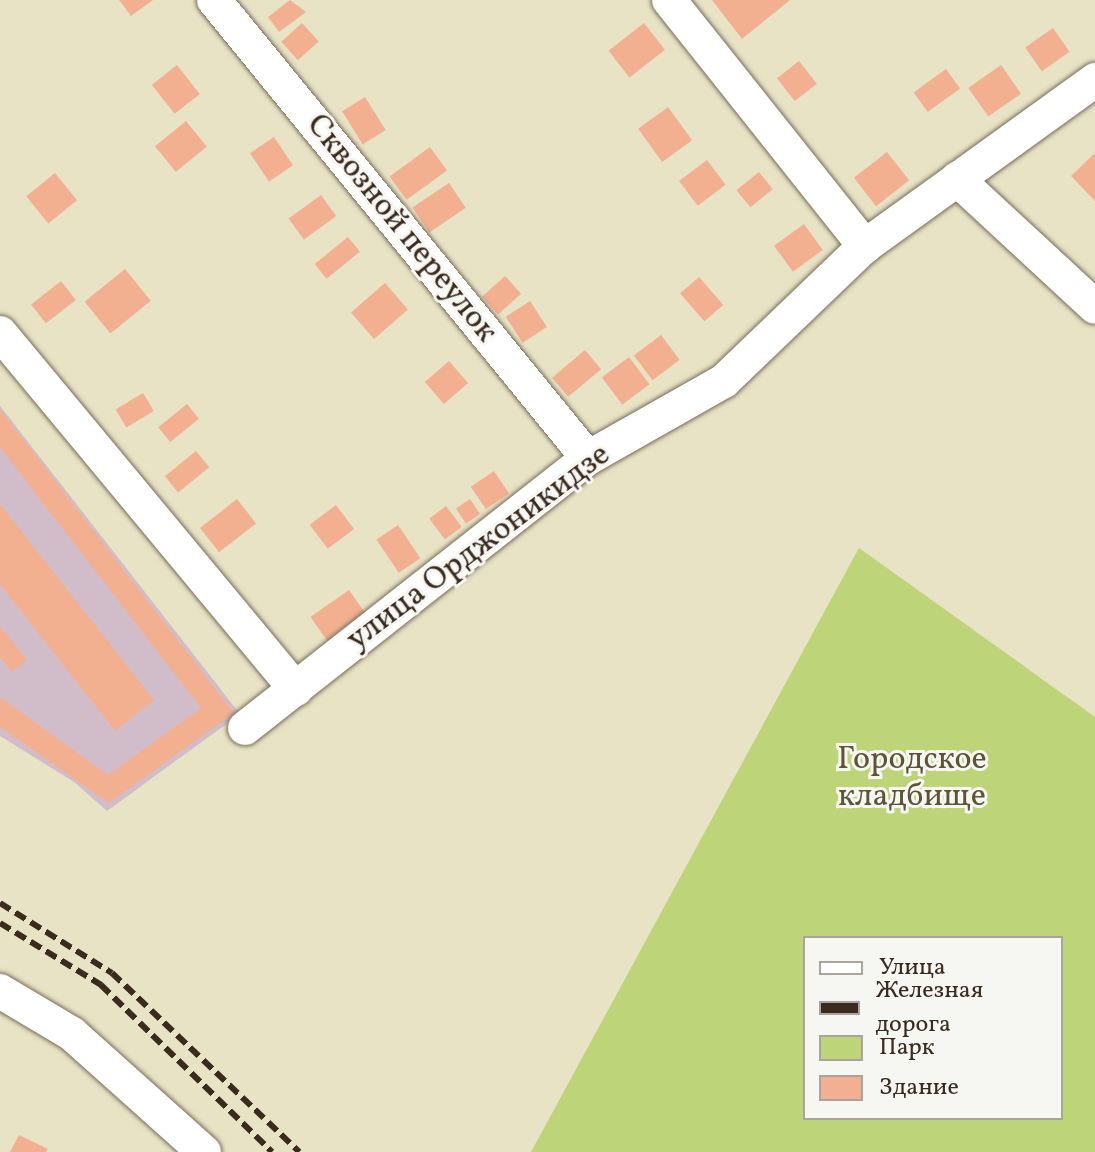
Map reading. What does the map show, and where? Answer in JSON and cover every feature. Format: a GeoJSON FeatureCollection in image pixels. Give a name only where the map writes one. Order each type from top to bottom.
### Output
{"type":"FeatureCollection","features":[{"type":"Feature","properties":{"kind":"street","name":"Сквозной переулок"},"geometry":{"type":"LineString","coordinates":[[214,0],[588,458]]}},
{"type":"Feature","properties":{"kind":"street"},"geometry":{"type":"LineString","coordinates":[[669,0],[865,246]]}},
{"type":"Feature","properties":{"kind":"street","name":"улица Орджоникидзе"},"geometry":{"type":"LineString","coordinates":[[245,728],[588,458],[724,381],[865,246],[1095,80]]}},
{"type":"Feature","properties":{"kind":"street"},"geometry":{"type":"LineString","coordinates":[[957,179],[1095,307]]}},
{"type":"Feature","properties":{"kind":"street"},"geometry":{"type":"LineString","coordinates":[[0,333],[296,689]]}},
{"type":"Feature","properties":{"kind":"street"},"geometry":{"type":"LineString","coordinates":[[0,991],[72,1034],[204,1152]]}},
{"type":"Feature","properties":{"kind":"shaded area"},"geometry":{"type":"Polygon","coordinates":[[[0,406],[240,714],[107,811],[74,782],[0,736],[0,406]]]}},
{"type":"Feature","properties":{"kind":"green space","name":"Городское кладбище"},"geometry":{"type":"Polygon","coordinates":[[[859,548],[1095,717],[1095,1152],[531,1152],[859,548]]]}},
{"type":"Feature","properties":{"kind":"building"},"geometry":{"type":"Polygon","coordinates":[[[119,0],[153,0],[131,16],[119,0]]]}},
{"type":"Feature","properties":{"kind":"building"},"geometry":{"type":"Polygon","coordinates":[[[290,0],[306,12],[279,32],[268,17],[290,0]]]}},
{"type":"Feature","properties":{"kind":"building"},"geometry":{"type":"Polygon","coordinates":[[[712,0],[790,0],[742,39],[712,0]]]}},
{"type":"Feature","properties":{"kind":"building"},"geometry":{"type":"Polygon","coordinates":[[[302,23],[319,42],[298,60],[281,42],[302,23]]]}},
{"type":"Feature","properties":{"kind":"building"},"geometry":{"type":"Polygon","coordinates":[[[644,23],[665,50],[629,77],[609,51],[644,23]]]}},
{"type":"Feature","properties":{"kind":"building"},"geometry":{"type":"Polygon","coordinates":[[[1053,28],[1070,52],[1042,71],[1025,48],[1053,28]]]}},
{"type":"Feature","properties":{"kind":"building"},"geometry":{"type":"Polygon","coordinates":[[[799,61],[817,84],[795,101],[777,78],[799,61]]]}},
{"type":"Feature","properties":{"kind":"building"},"geometry":{"type":"Polygon","coordinates":[[[177,65],[200,94],[175,114],[152,85],[177,65]]]}},
{"type":"Feature","properties":{"kind":"building"},"geometry":{"type":"Polygon","coordinates":[[[1001,65],[1021,94],[988,117],[968,88],[1001,65]]]}},
{"type":"Feature","properties":{"kind":"building"},"geometry":{"type":"Polygon","coordinates":[[[946,69],[960,88],[928,112],[914,93],[946,69]]]}},
{"type":"Feature","properties":{"kind":"building"},"geometry":{"type":"Polygon","coordinates":[[[365,97],[386,130],[363,144],[342,111],[365,97]]]}},
{"type":"Feature","properties":{"kind":"building"},"geometry":{"type":"Polygon","coordinates":[[[668,107],[692,140],[662,162],[638,129],[668,107]]]}},
{"type":"Feature","properties":{"kind":"building"},"geometry":{"type":"Polygon","coordinates":[[[186,121],[207,147],[176,172],[155,146],[186,121]]]}},
{"type":"Feature","properties":{"kind":"building"},"geometry":{"type":"Polygon","coordinates":[[[274,137],[293,165],[269,181],[250,153],[274,137]]]}},
{"type":"Feature","properties":{"kind":"building"},"geometry":{"type":"Polygon","coordinates":[[[430,147],[447,170],[407,200],[390,176],[430,147]]]}},
{"type":"Feature","properties":{"kind":"building"},"geometry":{"type":"Polygon","coordinates":[[[887,152],[909,180],[876,206],[854,178],[887,152]]]}},
{"type":"Feature","properties":{"kind":"building"},"geometry":{"type":"Polygon","coordinates":[[[1095,153],[1095,201],[1071,176],[1095,153]]]}},
{"type":"Feature","properties":{"kind":"building"},"geometry":{"type":"Polygon","coordinates":[[[707,160],[726,185],[698,206],[679,181],[707,160]]]}},
{"type":"Feature","properties":{"kind":"building"},"geometry":{"type":"Polygon","coordinates":[[[759,172],[773,189],[750,207],[736,190],[759,172]]]}},
{"type":"Feature","properties":{"kind":"building"},"geometry":{"type":"Polygon","coordinates":[[[55,173],[77,200],[48,223],[26,196],[55,173]]]}},
{"type":"Feature","properties":{"kind":"building"},"geometry":{"type":"Polygon","coordinates":[[[449,183],[466,208],[429,232],[413,208],[449,183]]]}},
{"type":"Feature","properties":{"kind":"building"},"geometry":{"type":"Polygon","coordinates":[[[321,195],[336,216],[304,240],[289,219],[321,195]]]}},
{"type":"Feature","properties":{"kind":"building"},"geometry":{"type":"Polygon","coordinates":[[[804,224],[823,250],[793,272],[774,246],[804,224]]]}},
{"type":"Feature","properties":{"kind":"building"},"geometry":{"type":"Polygon","coordinates":[[[348,237],[360,252],[327,279],[315,264],[348,237]]]}},
{"type":"Feature","properties":{"kind":"building"},"geometry":{"type":"Polygon","coordinates":[[[125,269],[151,301],[110,334],[85,302],[125,269]]]}},
{"type":"Feature","properties":{"kind":"building"},"geometry":{"type":"Polygon","coordinates":[[[505,276],[521,294],[498,315],[482,297],[505,276]]]}},
{"type":"Feature","properties":{"kind":"building"},"geometry":{"type":"Polygon","coordinates":[[[699,277],[723,305],[704,321],[680,293],[699,277]]]}},
{"type":"Feature","properties":{"kind":"building"},"geometry":{"type":"Polygon","coordinates":[[[61,281],[76,300],[46,323],[31,304],[61,281]]]}},
{"type":"Feature","properties":{"kind":"building"},"geometry":{"type":"Polygon","coordinates":[[[385,283],[408,309],[374,339],[351,313],[385,283]]]}},
{"type":"Feature","properties":{"kind":"building"},"geometry":{"type":"Polygon","coordinates":[[[530,301],[547,327],[523,343],[506,317],[530,301]]]}},
{"type":"Feature","properties":{"kind":"building"},"geometry":{"type":"Polygon","coordinates":[[[661,335],[680,360],[653,380],[634,355],[661,335]]]}},
{"type":"Feature","properties":{"kind":"building"},"geometry":{"type":"Polygon","coordinates":[[[585,350],[601,369],[568,397],[552,378],[585,350]]]}},
{"type":"Feature","properties":{"kind":"building"},"geometry":{"type":"Polygon","coordinates":[[[629,357],[649,384],[622,405],[602,377],[629,357]]]}},
{"type":"Feature","properties":{"kind":"building"},"geometry":{"type":"Polygon","coordinates":[[[449,361],[468,383],[444,404],[425,382],[449,361]]]}},
{"type":"Feature","properties":{"kind":"building"},"geometry":{"type":"Polygon","coordinates":[[[143,393],[154,411],[126,427],[116,409],[143,393]]]}},
{"type":"Feature","properties":{"kind":"building"},"geometry":{"type":"Polygon","coordinates":[[[187,404],[199,419],[170,442],[158,427],[187,404]]]}},
{"type":"Feature","properties":{"kind":"building"},"geometry":{"type":"Polygon","coordinates":[[[0,409],[234,713],[109,803],[0,727],[0,697],[108,775],[201,708],[0,447],[0,409]]]}},
{"type":"Feature","properties":{"kind":"building"},"geometry":{"type":"Polygon","coordinates":[[[196,451],[209,467],[178,492],[165,476],[196,451]]]}},
{"type":"Feature","properties":{"kind":"building"},"geometry":{"type":"Polygon","coordinates":[[[494,471],[509,493],[486,509],[471,487],[494,471]]]}},
{"type":"Feature","properties":{"kind":"building"},"geometry":{"type":"Polygon","coordinates":[[[237,499],[256,523],[219,552],[200,528],[237,499]]]}},
{"type":"Feature","properties":{"kind":"building"},"geometry":{"type":"Polygon","coordinates":[[[470,499],[480,514],[466,523],[456,509],[470,499]]]}},
{"type":"Feature","properties":{"kind":"building"},"geometry":{"type":"Polygon","coordinates":[[[0,504],[154,700],[115,731],[0,584],[0,504]]]}},
{"type":"Feature","properties":{"kind":"building"},"geometry":{"type":"Polygon","coordinates":[[[336,505],[354,529],[328,549],[310,525],[336,505]]]}},
{"type":"Feature","properties":{"kind":"building"},"geometry":{"type":"Polygon","coordinates":[[[446,506],[462,527],[445,539],[429,519],[446,506]]]}},
{"type":"Feature","properties":{"kind":"building"},"geometry":{"type":"Polygon","coordinates":[[[398,525],[420,558],[399,573],[376,540],[398,525]]]}},
{"type":"Feature","properties":{"kind":"building"},"geometry":{"type":"Polygon","coordinates":[[[349,590],[366,614],[327,641],[310,617],[349,590]]]}},
{"type":"Feature","properties":{"kind":"building"},"geometry":{"type":"Polygon","coordinates":[[[0,626],[27,660],[12,672],[0,657],[0,626]]]}},
{"type":"Feature","properties":{"kind":"building"},"geometry":{"type":"Polygon","coordinates":[[[19,1135],[48,1149],[46,1152],[10,1152],[19,1135]]]}},
{"type":"Feature","properties":{"kind":"railway"},"geometry":{"type":"LineString","coordinates":[[0,903],[112,973],[299,1152]]}},
{"type":"Feature","properties":{"kind":"railway"},"geometry":{"type":"LineString","coordinates":[[0,923],[101,985],[272,1152]]}}]}
